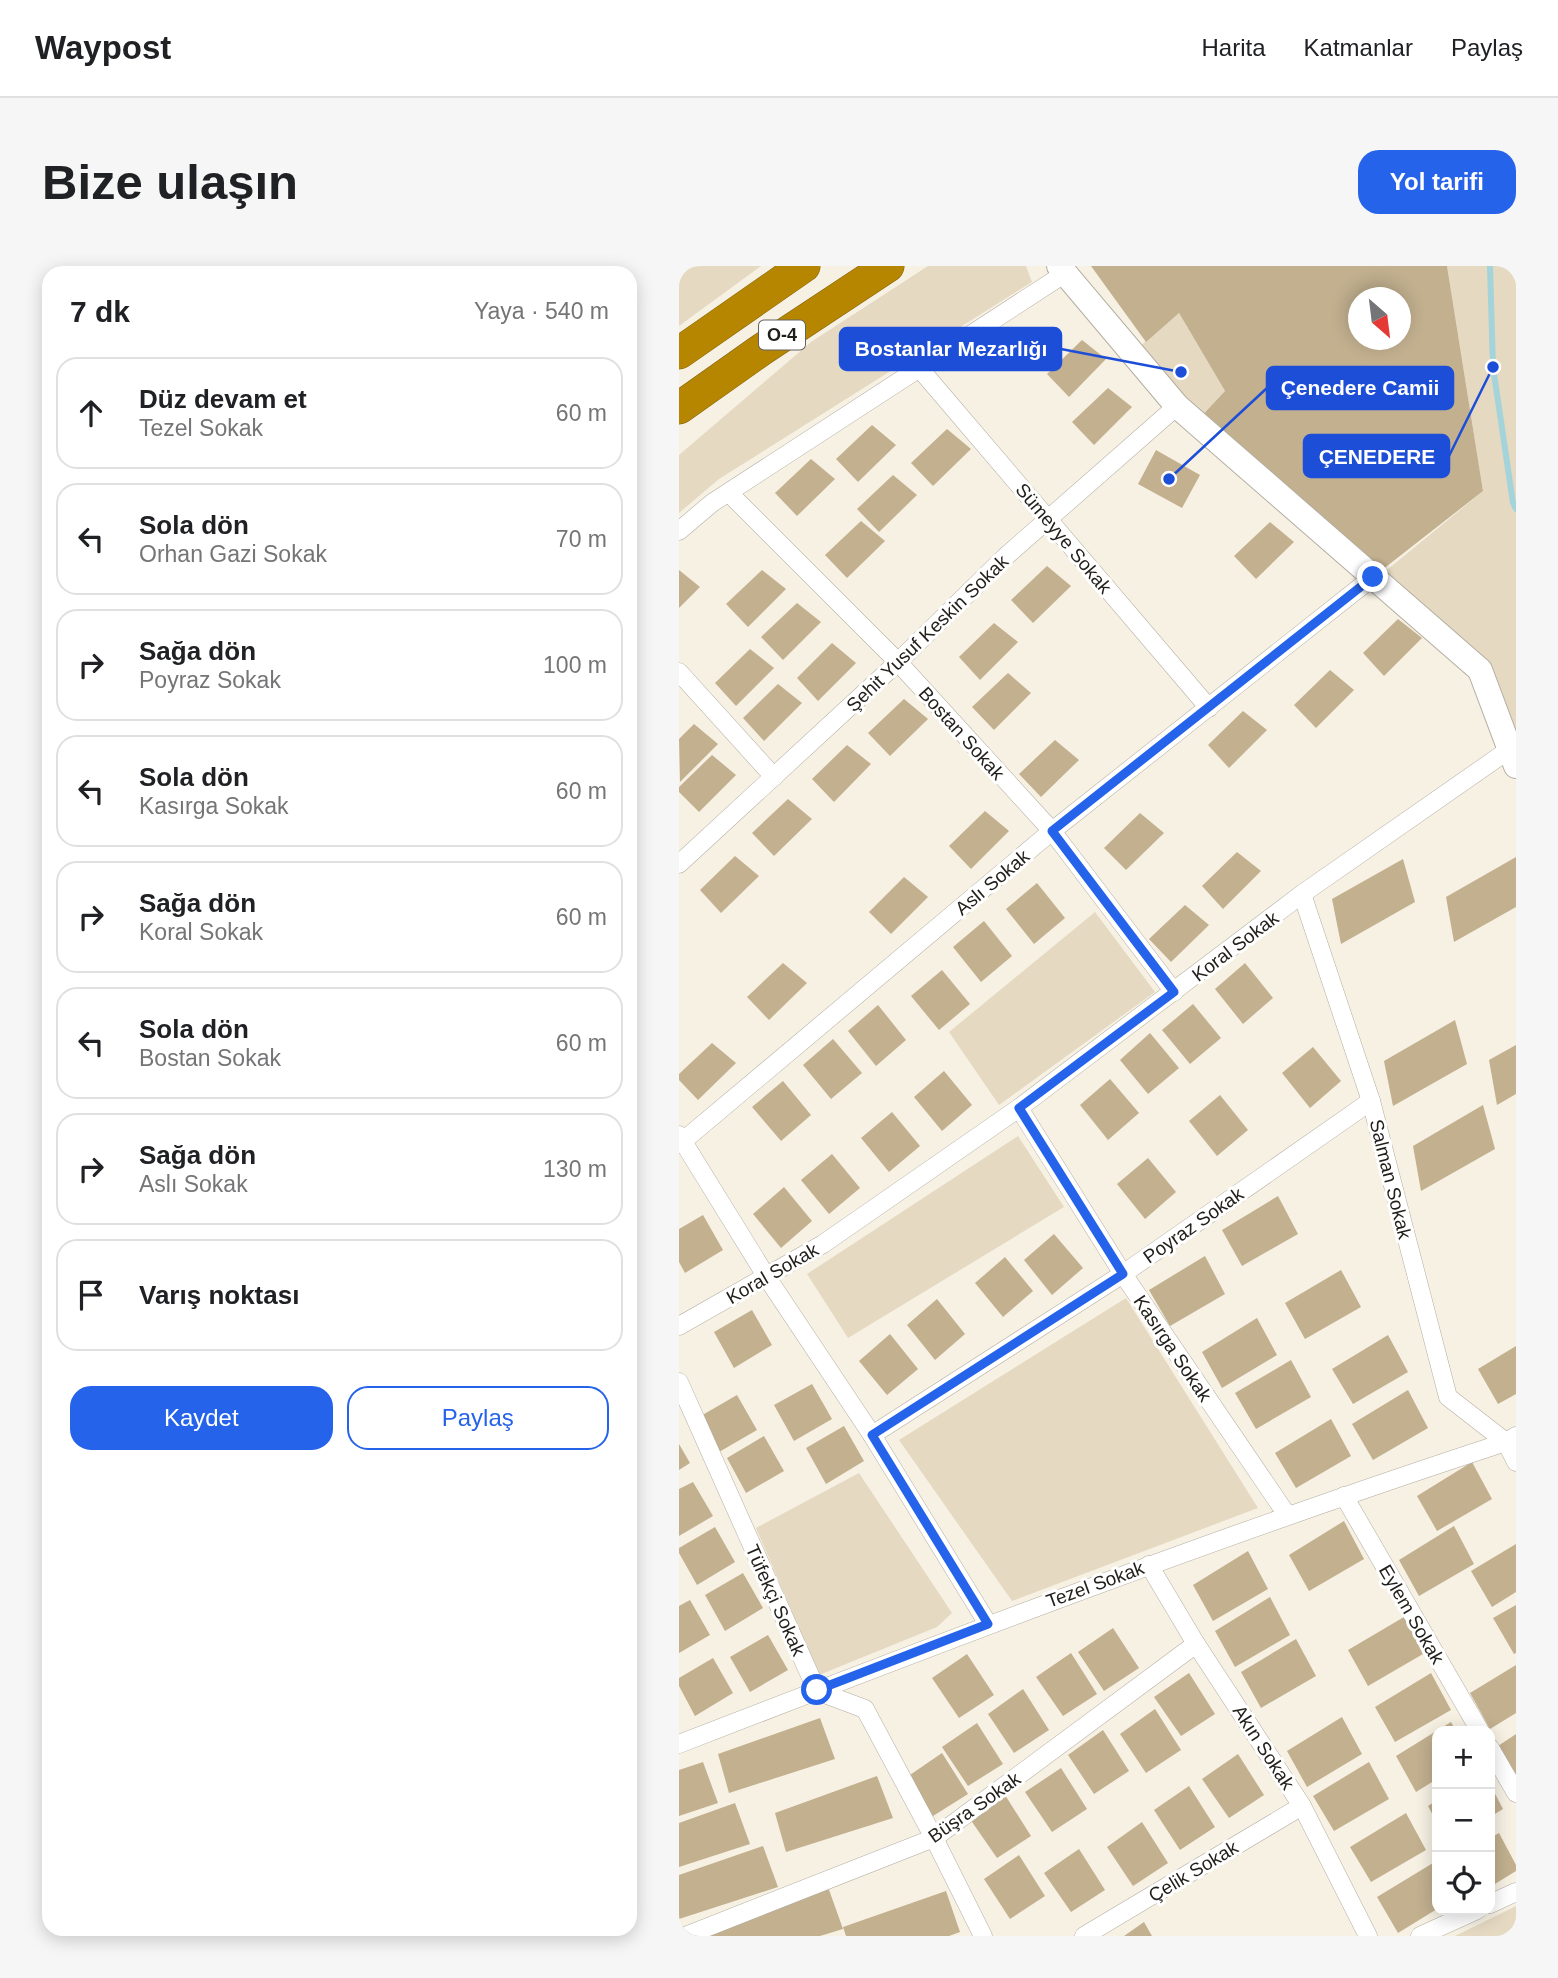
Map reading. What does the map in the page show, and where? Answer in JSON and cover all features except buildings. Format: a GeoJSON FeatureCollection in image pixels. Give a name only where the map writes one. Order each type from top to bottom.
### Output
{"type":"FeatureCollection","features":[{"type":"Feature","properties":{"kind":"highway","name":"O-4"},"geometry":{"type":"LineString","coordinates":[[679,353],[804,266]]}},
{"type":"Feature","properties":{"kind":"highway","name":"O-4"},"geometry":{"type":"LineString","coordinates":[[679,408],[761,349],[888,266]]}},
{"type":"Feature","properties":{"kind":"street"},"geometry":{"type":"LineString","coordinates":[[679,531],[712,503],[919,369],[1061,270],[1177,406],[1480,670],[1513,758]]}},
{"type":"Feature","properties":{"kind":"street","name":"Sümeyye Sokak"},"geometry":{"type":"LineString","coordinates":[[919,369],[1209,708]]}},
{"type":"Feature","properties":{"kind":"street","name":"Şehit Yusuf Keskin Sokak"},"geometry":{"type":"LineString","coordinates":[[679,863],[898,662],[1005,557],[1177,406]]}},
{"type":"Feature","properties":{"kind":"street","name":"Bostan Sokak"},"geometry":{"type":"LineString","coordinates":[[729,493],[898,662],[1052,831],[1174,992]]}},
{"type":"Feature","properties":{"kind":"street","name":"Aslı Sokak"},"geometry":{"type":"LineString","coordinates":[[681,1138],[1052,831],[1373,577]]}},
{"type":"Feature","properties":{"kind":"street"},"geometry":{"type":"LineString","coordinates":[[679,671],[774,777]]}},
{"type":"Feature","properties":{"kind":"street","name":"Koral Sokak"},"geometry":{"type":"LineString","coordinates":[[679,1326],[823,1244],[1019,1108],[1302,894],[1513,758]]}},
{"type":"Feature","properties":{"kind":"street","name":"Salman Sokak"},"geometry":{"type":"LineString","coordinates":[[1302,894],[1371,1101],[1448,1397],[1511,1439]]}},
{"type":"Feature","properties":{"kind":"street","name":"Poyraz Sokak"},"geometry":{"type":"LineString","coordinates":[[872,1435],[1123,1274],[1371,1101]]}},
{"type":"Feature","properties":{"kind":"street","name":"Kasırga Sokak"},"geometry":{"type":"LineString","coordinates":[[1019,1108],[1123,1274],[1287,1515]]}},
{"type":"Feature","properties":{"kind":"street"},"geometry":{"type":"LineString","coordinates":[[681,1138],[766,1276],[872,1435],[988,1624]]}},
{"type":"Feature","properties":{"kind":"street","name":"Tüfekçi Sokak"},"geometry":{"type":"LineString","coordinates":[[679,1382],[817,1690]]}},
{"type":"Feature","properties":{"kind":"street"},"geometry":{"type":"LineString","coordinates":[[1511,1439],[1516,1462]]}},
{"type":"Feature","properties":{"kind":"street","name":"Tezel Sokak"},"geometry":{"type":"LineString","coordinates":[[679,1744],[1149,1564],[1511,1439]]}},
{"type":"Feature","properties":{"kind":"street","name":"Eylem Sokak"},"geometry":{"type":"LineString","coordinates":[[1343,1496],[1477,1726]]}},
{"type":"Feature","properties":{"kind":"street","name":"Akın Sokak"},"geometry":{"type":"LineString","coordinates":[[1149,1564],[1196,1644],[1303,1806],[1368,1936]]}},
{"type":"Feature","properties":{"kind":"street","name":"Büşra Sokak"},"geometry":{"type":"LineString","coordinates":[[685,1936],[934,1838],[1196,1644]]}},
{"type":"Feature","properties":{"kind":"street"},"geometry":{"type":"LineString","coordinates":[[817,1690],[865,1709],[983,1936]]}},
{"type":"Feature","properties":{"kind":"street"},"geometry":{"type":"LineString","coordinates":[[1495,1757],[1516,1793]]}},
{"type":"Feature","properties":{"kind":"street","name":"Çelik Sokak"},"geometry":{"type":"LineString","coordinates":[[1084,1936],[1303,1806]]}},
{"type":"Feature","properties":{"kind":"street"},"geometry":{"type":"LineString","coordinates":[[1495,1902],[1516,1892]]}},
{"type":"Feature","properties":{"kind":"street"},"geometry":{"type":"LineString","coordinates":[[1420,1936],[1466,1915]]}},
{"type":"Feature","properties":{"kind":"shaded area"},"geometry":{"type":"Polygon","coordinates":[[[679,266],[761,266],[679,326],[679,266]]]}},
{"type":"Feature","properties":{"kind":"shaded area"},"geometry":{"type":"Polygon","coordinates":[[[928,266],[1026,266],[1032,282],[719,479],[679,513],[679,455],[811,342],[928,266]]]}},
{"type":"Feature","properties":{"kind":"shaded area"},"geometry":{"type":"Polygon","coordinates":[[[1447,266],[1516,266],[1516,766],[1480,670],[1376,579],[1483,491],[1447,266]]]}},
{"type":"Feature","properties":{"kind":"shaded area"},"geometry":{"type":"Polygon","coordinates":[[[1179,313],[1225,391],[1196,422],[1132,353],[1179,313]]]}},
{"type":"Feature","properties":{"kind":"shaded area"},"geometry":{"type":"Polygon","coordinates":[[[1095,912],[1155,992],[999,1105],[949,1032],[1095,912]]]}},
{"type":"Feature","properties":{"kind":"shaded area"},"geometry":{"type":"Polygon","coordinates":[[[1018,1136],[1064,1207],[848,1338],[807,1274],[1018,1136]]]}},
{"type":"Feature","properties":{"kind":"shaded area"},"geometry":{"type":"Polygon","coordinates":[[[1126,1298],[1258,1508],[1012,1601],[899,1440],[1126,1298]]]}},
{"type":"Feature","properties":{"kind":"shaded area"},"geometry":{"type":"Polygon","coordinates":[[[859,1473],[952,1613],[937,1627],[819,1675],[756,1528],[859,1473]]]}},
{"type":"Feature","properties":{"kind":"shaded area"},"geometry":{"type":"Polygon","coordinates":[[[1516,1906],[1516,1936],[1455,1936],[1516,1906]]]}},
{"type":"Feature","properties":{"kind":"waterway"},"geometry":{"type":"LineString","coordinates":[[1490,266],[1493,367],[1516,509]]}},
{"type":"Feature","properties":{"kind":"place","name":"ÇENEDERE"},"geometry":{"type":"Point","coordinates":[1493,367]}},
{"type":"Feature","properties":{"kind":"place","name":"Bostanlar Mezarlığı"},"geometry":{"type":"Point","coordinates":[1181,372]}},
{"type":"Feature","properties":{"kind":"place","name":"Çenedere Camii"},"geometry":{"type":"Point","coordinates":[1169,479]}},
{"type":"Feature","properties":{"kind":"route"},"geometry":{"type":"LineString","coordinates":[[817,1690],[988,1624],[872,1435],[1123,1274],[1019,1108],[1174,992],[1052,831],[1373,577]]}}]}
